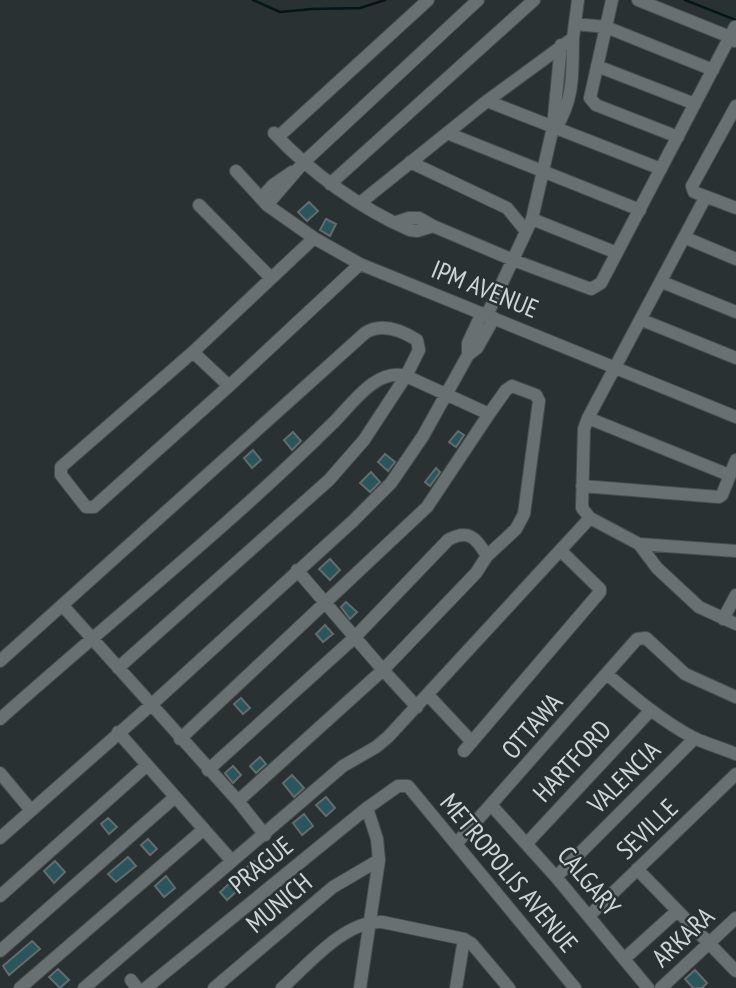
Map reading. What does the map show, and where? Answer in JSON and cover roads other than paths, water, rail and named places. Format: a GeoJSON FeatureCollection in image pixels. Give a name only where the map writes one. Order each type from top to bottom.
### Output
{"type":"FeatureCollection","features":[{"type":"Feature","properties":{"kind":"street"},"geometry":{"type":"LineString","coordinates":[[428,0],[276,134],[301,165],[360,203],[410,230],[417,231],[433,226],[513,260],[592,289],[601,283],[713,69],[734,36],[638,0]]}},
{"type":"Feature","properties":{"kind":"street"},"geometry":{"type":"LineString","coordinates":[[264,202],[286,186],[301,165],[478,0]]}},
{"type":"Feature","properties":{"kind":"street"},"geometry":{"type":"LineString","coordinates":[[331,184],[534,0]]}},
{"type":"Feature","properties":{"kind":"street"},"geometry":{"type":"LineString","coordinates":[[555,128],[567,110],[572,92],[573,38],[578,0]]}},
{"type":"Feature","properties":{"kind":"street"},"geometry":{"type":"LineString","coordinates":[[612,0],[590,98],[596,105],[678,136]]}},
{"type":"Feature","properties":{"kind":"street"},"geometry":{"type":"LineString","coordinates":[[576,24],[606,27],[713,69]]}},
{"type":"Feature","properties":{"kind":"street"},"geometry":{"type":"LineString","coordinates":[[360,203],[486,101],[573,38]]}},
{"type":"Feature","properties":{"kind":"street"},"geometry":{"type":"LineString","coordinates":[[0,838],[151,705],[391,483],[468,355],[468,343],[487,315],[529,225],[555,128],[561,45]]}},
{"type":"Feature","properties":{"kind":"street"},"geometry":{"type":"LineString","coordinates":[[597,66],[695,104]]}},
{"type":"Feature","properties":{"kind":"street"},"geometry":{"type":"LineString","coordinates":[[486,101],[661,169]]}},
{"type":"Feature","properties":{"kind":"street"},"geometry":{"type":"LineString","coordinates":[[736,106],[692,187],[694,192],[705,198],[736,208]]}},
{"type":"Feature","properties":{"kind":"street"},"geometry":{"type":"LineString","coordinates":[[447,133],[640,210]]}},
{"type":"Feature","properties":{"kind":"street"},"geometry":{"type":"LineString","coordinates":[[410,162],[507,208],[529,225],[617,253]]}},
{"type":"Feature","properties":{"kind":"street","name":"IPM AVENUE"},"geometry":{"type":"LineString","coordinates":[[236,171],[264,202],[314,238],[360,264],[736,417]]}},
{"type":"Feature","properties":{"kind":"street"},"geometry":{"type":"LineString","coordinates":[[705,198],[588,418],[584,429],[582,508],[590,518],[639,544],[736,551]]}},
{"type":"Feature","properties":{"kind":"street"},"geometry":{"type":"LineString","coordinates":[[199,205],[271,278]]}},
{"type":"Feature","properties":{"kind":"street"},"geometry":{"type":"LineString","coordinates":[[314,238],[193,352],[61,467],[61,475],[86,507],[94,507],[360,264]]}},
{"type":"Feature","properties":{"kind":"street"},"geometry":{"type":"LineString","coordinates":[[685,238],[736,259]]}},
{"type":"Feature","properties":{"kind":"street"},"geometry":{"type":"LineString","coordinates":[[662,282],[736,312]]}},
{"type":"Feature","properties":{"kind":"street"},"geometry":{"type":"LineString","coordinates":[[642,320],[736,358]]}},
{"type":"Feature","properties":{"kind":"street"},"geometry":{"type":"LineString","coordinates":[[0,661],[365,333],[384,327],[417,340],[419,350],[406,376],[363,440],[329,480],[118,668]]}},
{"type":"Feature","properties":{"kind":"street"},"geometry":{"type":"LineString","coordinates":[[193,352],[229,386]]}},
{"type":"Feature","properties":{"kind":"street"},"geometry":{"type":"LineString","coordinates":[[0,719],[230,518],[312,444],[374,382],[391,374],[406,376],[489,414]]}},
{"type":"Feature","properties":{"kind":"street"},"geometry":{"type":"LineString","coordinates":[[180,739],[327,604],[427,507],[506,390],[513,386],[536,395],[539,401],[521,522],[487,555],[476,573],[383,670],[238,801]]}},
{"type":"Feature","properties":{"kind":"street"},"geometry":{"type":"LineString","coordinates":[[588,418],[729,475]]}},
{"type":"Feature","properties":{"kind":"street"},"geometry":{"type":"LineString","coordinates":[[582,486],[719,497],[736,460]]}},
{"type":"Feature","properties":{"kind":"street"},"geometry":{"type":"LineString","coordinates":[[84,988],[343,766],[382,742],[590,518]]}},
{"type":"Feature","properties":{"kind":"street"},"geometry":{"type":"LineString","coordinates":[[208,770],[354,638],[448,540],[460,534],[468,534],[481,544],[487,555]]}},
{"type":"Feature","properties":{"kind":"street"},"geometry":{"type":"LineString","coordinates":[[639,544],[657,568],[699,607],[736,624]]}},
{"type":"Feature","properties":{"kind":"street"},"geometry":{"type":"LineString","coordinates":[[428,695],[468,747],[600,592],[561,551]]}},
{"type":"Feature","properties":{"kind":"street"},"geometry":{"type":"LineString","coordinates":[[297,570],[417,707]]}},
{"type":"Feature","properties":{"kind":"street"},"geometry":{"type":"LineString","coordinates":[[723,619],[736,595]]}},
{"type":"Feature","properties":{"kind":"street"},"geometry":{"type":"LineString","coordinates":[[63,606],[238,801],[265,835]]}},
{"type":"Feature","properties":{"kind":"street","name":"OTTAWA"},"geometry":{"type":"LineString","coordinates":[[456,844],[638,639],[646,638],[685,674],[736,697]]}},
{"type":"Feature","properties":{"kind":"street"},"geometry":{"type":"LineString","coordinates":[[608,675],[650,711],[695,738],[736,754]]}},
{"type":"Feature","properties":{"kind":"street","name":"HARTFORD"},"geometry":{"type":"LineString","coordinates":[[527,843],[650,711]]}},
{"type":"Feature","properties":{"kind":"street"},"geometry":{"type":"LineString","coordinates":[[118,732],[232,861]]}},
{"type":"Feature","properties":{"kind":"street","name":"VALENCIA"},"geometry":{"type":"LineString","coordinates":[[556,877],[695,738]]}},
{"type":"Feature","properties":{"kind":"street"},"geometry":{"type":"LineString","coordinates":[[0,896],[146,766]]}},
{"type":"Feature","properties":{"kind":"street"},"geometry":{"type":"LineString","coordinates":[[0,773],[30,809]]}},
{"type":"Feature","properties":{"kind":"street","name":"SEVILLE"},"geometry":{"type":"LineString","coordinates":[[589,916],[736,774]]}},
{"type":"Feature","properties":{"kind":"street","name":"PRAGUE"},"geometry":{"type":"LineString","coordinates":[[146,988],[367,808],[398,786],[408,786]]}},
{"type":"Feature","properties":{"kind":"street","name":"METROPOLIS AVENUE"},"geometry":{"type":"LineString","coordinates":[[408,786],[575,988]]}},
{"type":"Feature","properties":{"kind":"street"},"geometry":{"type":"LineString","coordinates":[[0,951],[175,797]]}},
{"type":"Feature","properties":{"kind":"street","name":"CALGARY"},"geometry":{"type":"LineString","coordinates":[[492,806],[527,843],[648,988]]}},
{"type":"Feature","properties":{"kind":"street"},"geometry":{"type":"LineString","coordinates":[[359,987],[379,860],[377,839],[367,808]]}},
{"type":"Feature","properties":{"kind":"street"},"geometry":{"type":"LineString","coordinates":[[20,988],[204,829]]}},
{"type":"Feature","properties":{"kind":"street","name":"MUNICH"},"geometry":{"type":"LineString","coordinates":[[214,988],[333,887],[379,860]]}},
{"type":"Feature","properties":{"kind":"street"},"geometry":{"type":"LineString","coordinates":[[637,869],[736,971]]}},
{"type":"Feature","properties":{"kind":"street"},"geometry":{"type":"LineString","coordinates":[[624,959],[677,911]]}},
{"type":"Feature","properties":{"kind":"street","name":"ARKARA"},"geometry":{"type":"LineString","coordinates":[[661,988],[736,918]]}},
{"type":"Feature","properties":{"kind":"street"},"geometry":{"type":"LineString","coordinates":[[282,988],[341,936],[369,921],[468,941],[509,988]]}},
{"type":"Feature","properties":{"kind":"street"},"geometry":{"type":"LineString","coordinates":[[456,988],[468,941]]}},
{"type":"Feature","properties":{"kind":"waterway"},"geometry":{"type":"LineString","coordinates":[[253,0],[280,12],[360,8],[385,0]]}},
{"type":"Feature","properties":{"kind":"waterway"},"geometry":{"type":"LineString","coordinates":[[685,0],[736,20]]}}]}
